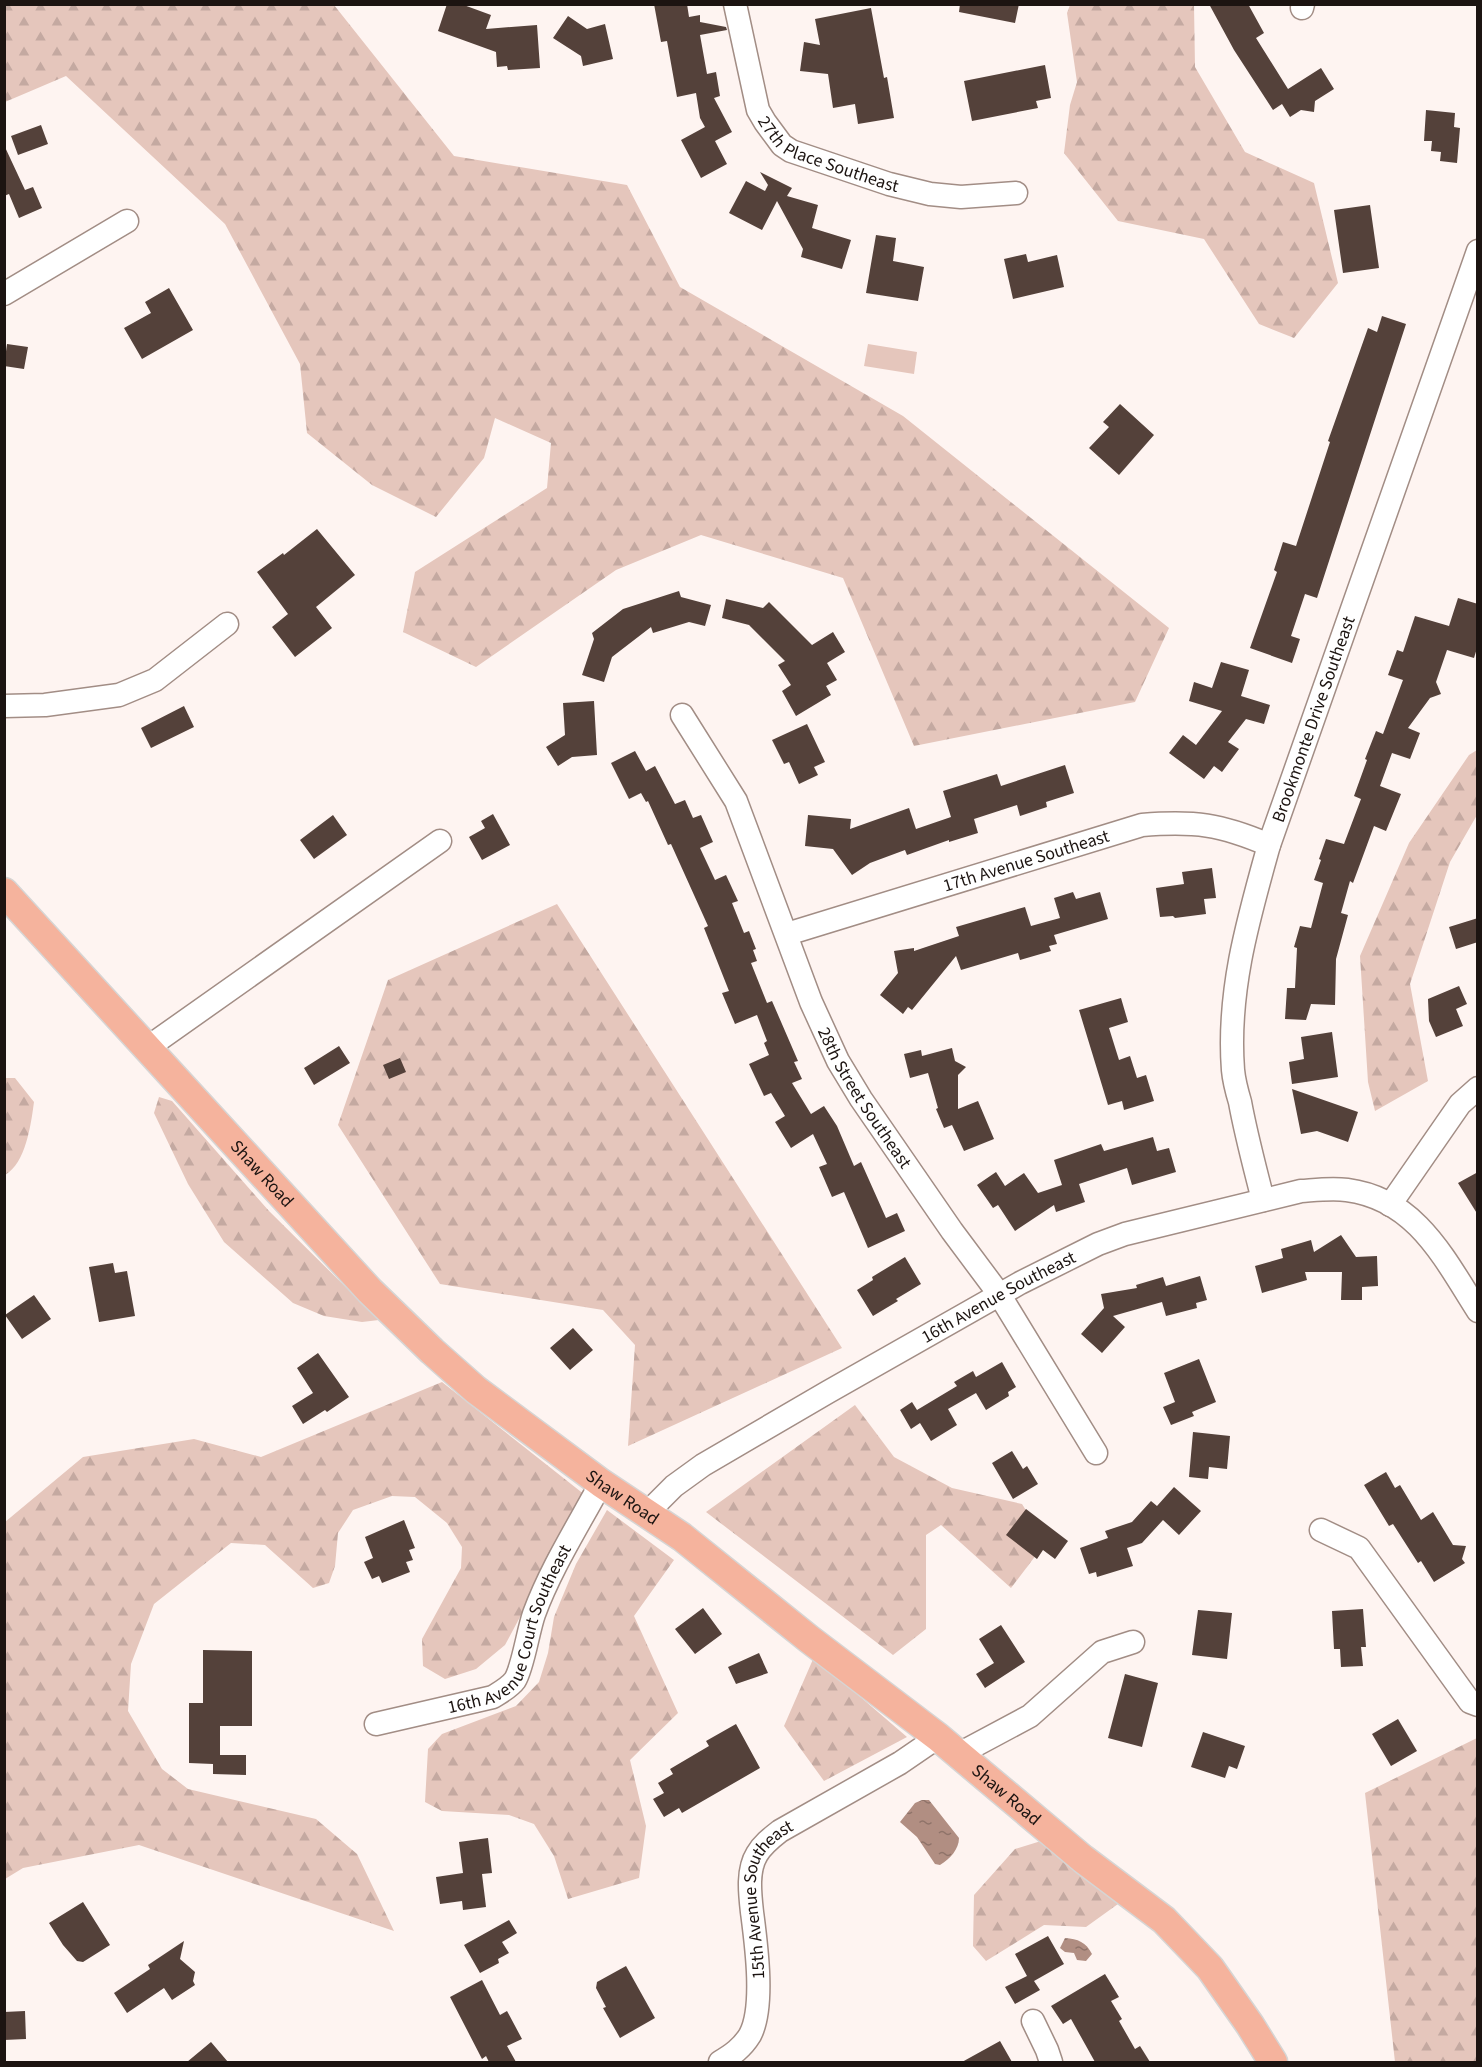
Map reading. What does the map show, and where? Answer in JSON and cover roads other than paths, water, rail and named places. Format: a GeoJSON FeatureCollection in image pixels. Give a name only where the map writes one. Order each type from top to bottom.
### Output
{"type":"FeatureCollection","features":[{"type":"Feature","properties":{"kind":"main road","name":"Shaw Road"},"geometry":{"type":"LineString","coordinates":[[4,892],[370,1291],[432,1351],[476,1390],[601,1483],[682,1537],[948,1746],[1083,1859],[1164,1920],[1210,1968],[1273,2062]]}},
{"type":"Feature","properties":{"kind":"street","name":"27th Place Southeast"},"geometry":{"type":"LineString","coordinates":[[735,4],[758,110],[782,145],[814,160],[889,184],[930,194],[961,196],[1016,192]]}},
{"type":"Feature","properties":{"kind":"street"},"geometry":{"type":"LineString","coordinates":[[4,294],[127,221]]}},
{"type":"Feature","properties":{"kind":"street","name":"Brookmonte Drive Southeast"},"geometry":{"type":"LineString","coordinates":[[1263,1200],[1233,1072],[1233,1012],[1236,975],[1269,845],[1478,251]]}},
{"type":"Feature","properties":{"kind":"street"},"geometry":{"type":"LineString","coordinates":[[4,706],[45,705],[119,695],[154,680],[227,624]]}},
{"type":"Feature","properties":{"kind":"street","name":"28th Street Southeast"},"geometry":{"type":"LineString","coordinates":[[682,715],[736,801],[811,1002],[838,1061],[861,1099],[932,1202],[999,1294],[1096,1454]]}},
{"type":"Feature","properties":{"kind":"street","name":"17th Avenue Southeast"},"geometry":{"type":"LineString","coordinates":[[787,934],[1142,825],[1178,822],[1210,825],[1237,831],[1269,845]]}},
{"type":"Feature","properties":{"kind":"street"},"geometry":{"type":"LineString","coordinates":[[147,1048],[440,841]]}},
{"type":"Feature","properties":{"kind":"street"},"geometry":{"type":"LineString","coordinates":[[1390,1204],[1460,1104],[1478,1088]]}},
{"type":"Feature","properties":{"kind":"street","name":"16th Avenue Southeast"},"geometry":{"type":"LineString","coordinates":[[647,1513],[674,1486],[704,1465],[999,1294],[1098,1244],[1125,1234],[1263,1200],[1301,1191],[1327,1189],[1347,1190],[1377,1197],[1420,1226],[1431,1238],[1478,1311]]}},
{"type":"Feature","properties":{"kind":"street","name":"16th Avenue Court Southeast"},"geometry":{"type":"LineString","coordinates":[[376,1724],[493,1697],[515,1680],[526,1637],[543,1594],[601,1483]]}},
{"type":"Feature","properties":{"kind":"street"},"geometry":{"type":"LineString","coordinates":[[1321,1530],[1359,1548],[1470,1702],[1478,1705]]}},
{"type":"Feature","properties":{"kind":"street","name":"15th Avenue Southeast"},"geometry":{"type":"LineString","coordinates":[[720,2062],[743,2045],[751,2033],[757,2013],[757,1951],[750,1897],[751,1874],[756,1855],[765,1843],[780,1831],[900,1762],[1030,1716],[1102,1652],[1133,1642]]}},
{"type":"Feature","properties":{"kind":"street"},"geometry":{"type":"LineString","coordinates":[[1033,2021],[1051,2062]]}},
{"type":"Feature","properties":{"kind":"water"},"geometry":{"type":"Polygon","coordinates":[[[929,1800],[959,1838],[953,1853],[940,1865],[935,1864],[917,1837],[900,1822],[915,1803],[929,1800]]]}},
{"type":"Feature","properties":{"kind":"water"},"geometry":{"type":"Polygon","coordinates":[[[1065,1938],[1081,1942],[1092,1954],[1086,1961],[1077,1960],[1074,1953],[1065,1952],[1060,1948],[1065,1938]]]}}]}
